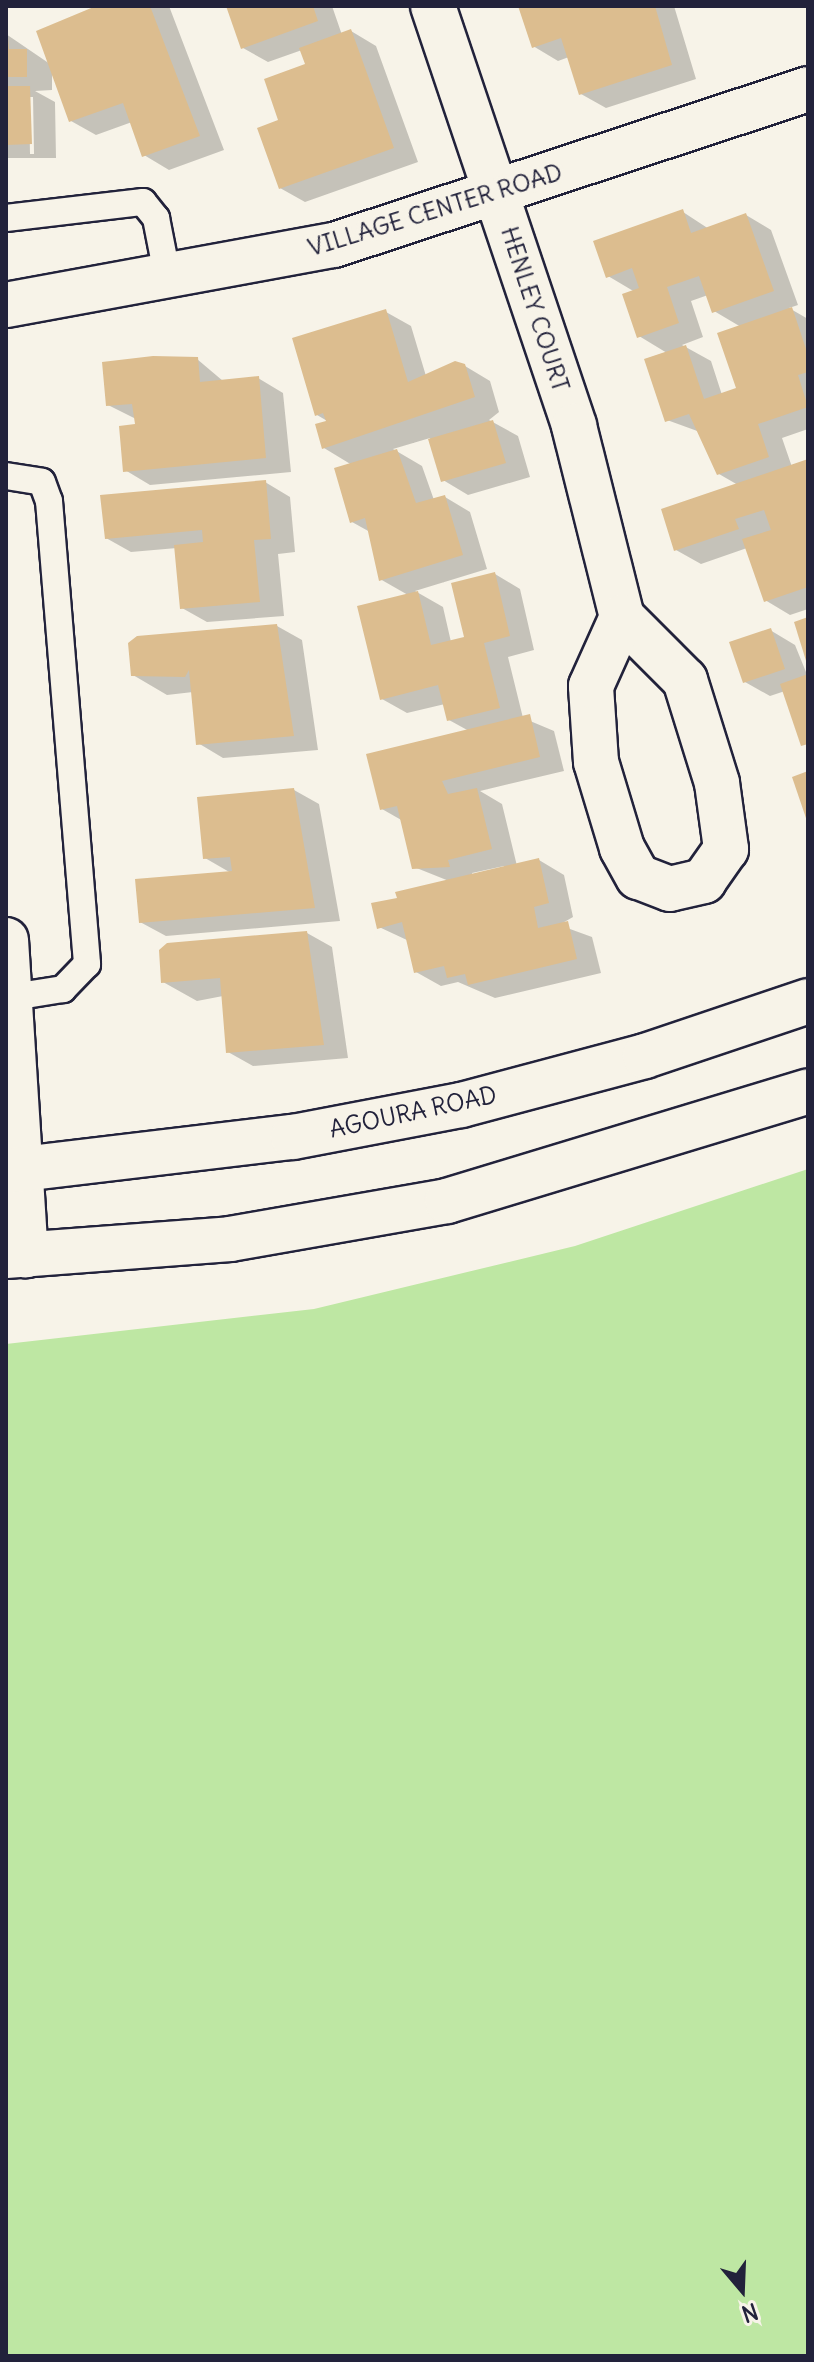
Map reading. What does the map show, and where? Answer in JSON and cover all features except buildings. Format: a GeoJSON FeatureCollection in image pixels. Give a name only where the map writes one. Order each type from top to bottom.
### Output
{"type":"FeatureCollection","features":[{"type":"Feature","properties":{"kind":"street","name":"HENLEY COURT"},"geometry":{"type":"LineString","coordinates":[[433,6],[574,426],[622,617]]}},
{"type":"Feature","properties":{"kind":"street","name":"VILLAGE CENTER ROAD"},"geometry":{"type":"LineString","coordinates":[[6,305],[168,279],[334,245],[497,194],[808,89]]}},
{"type":"Feature","properties":{"kind":"street"},"geometry":{"type":"LineString","coordinates":[[622,617],[685,680],[690,695],[717,783],[726,849],[704,881],[670,889],[638,877],[622,848],[596,762],[591,686],[622,617]]}},
{"type":"Feature","properties":{"kind":"street"},"geometry":{"type":"LineString","coordinates":[[6,940],[16,1256],[230,1239],[447,1201],[808,1091]]}},
{"type":"Feature","properties":{"kind":"street","name":"AGOURA ROAD"},"geometry":{"type":"LineString","coordinates":[[14,1171],[293,1137],[461,1105],[645,1056],[808,1001]]}},
{"type":"Feature","properties":{"kind":"lane"},"geometry":{"type":"LineString","coordinates":[[6,218],[143,202],[156,218],[168,279]]}},
{"type":"Feature","properties":{"kind":"lane"},"geometry":{"type":"LineString","coordinates":[[6,476],[42,482],[49,501],[87,964],[63,989],[8,998]]}},
{"type":"Feature","properties":{"kind":"green space"},"geometry":{"type":"Polygon","coordinates":[[[808,1169],[808,2356],[6,2356],[6,1344],[314,1309],[575,1246],[808,1169]]]}}]}
